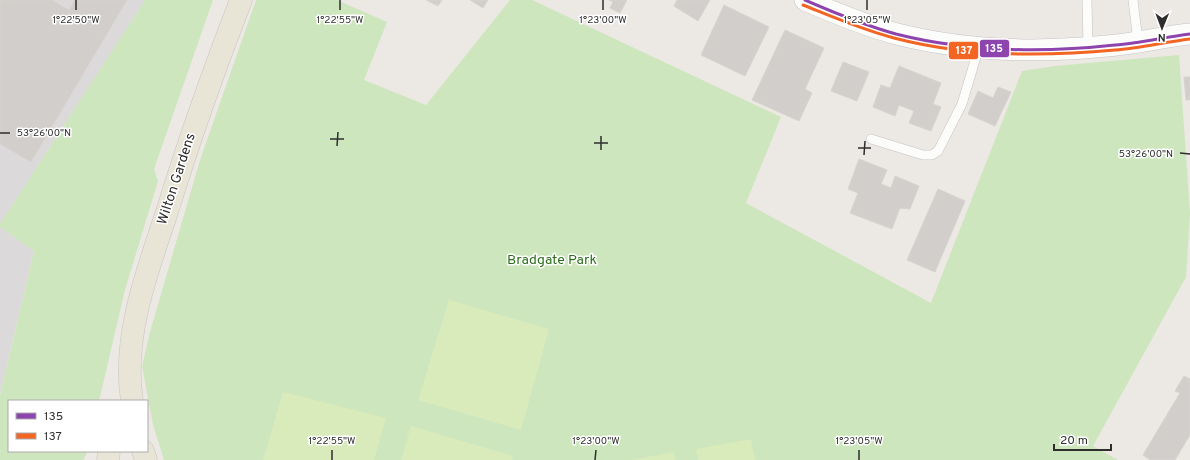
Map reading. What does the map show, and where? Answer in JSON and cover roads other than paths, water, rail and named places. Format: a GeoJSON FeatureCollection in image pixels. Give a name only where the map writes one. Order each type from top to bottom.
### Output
{"type":"FeatureCollection","features":[{"type":"Feature","properties":{"kind":"main road","name":"Wilton Gardens"},"geometry":{"type":"LineString","coordinates":[[132,400],[129,362],[133,330],[153,254],[196,119],[240,0]]}},
{"type":"Feature","properties":{"kind":"main road","name":"Wilton Gardens"},"geometry":{"type":"LineString","coordinates":[[116,400],[120,379],[129,362]]}},
{"type":"Feature","properties":{"kind":"street"},"geometry":{"type":"LineString","coordinates":[[805,0],[860,22],[896,34],[979,47],[1028,50],[1088,47],[1190,34]]}},
{"type":"Feature","properties":{"kind":"lane"},"geometry":{"type":"LineString","coordinates":[[1087,0],[1088,47]]}},
{"type":"Feature","properties":{"kind":"lane"},"geometry":{"type":"LineString","coordinates":[[1133,0],[1138,41]]}},
{"type":"Feature","properties":{"kind":"lane"},"geometry":{"type":"LineString","coordinates":[[871,139],[923,155],[932,155],[938,151],[962,104],[979,47]]}},
{"type":"Feature","properties":{"kind":"park label","name":"Bradgate Park"},"geometry":{"type":"Point","coordinates":[552,260]}}]}
